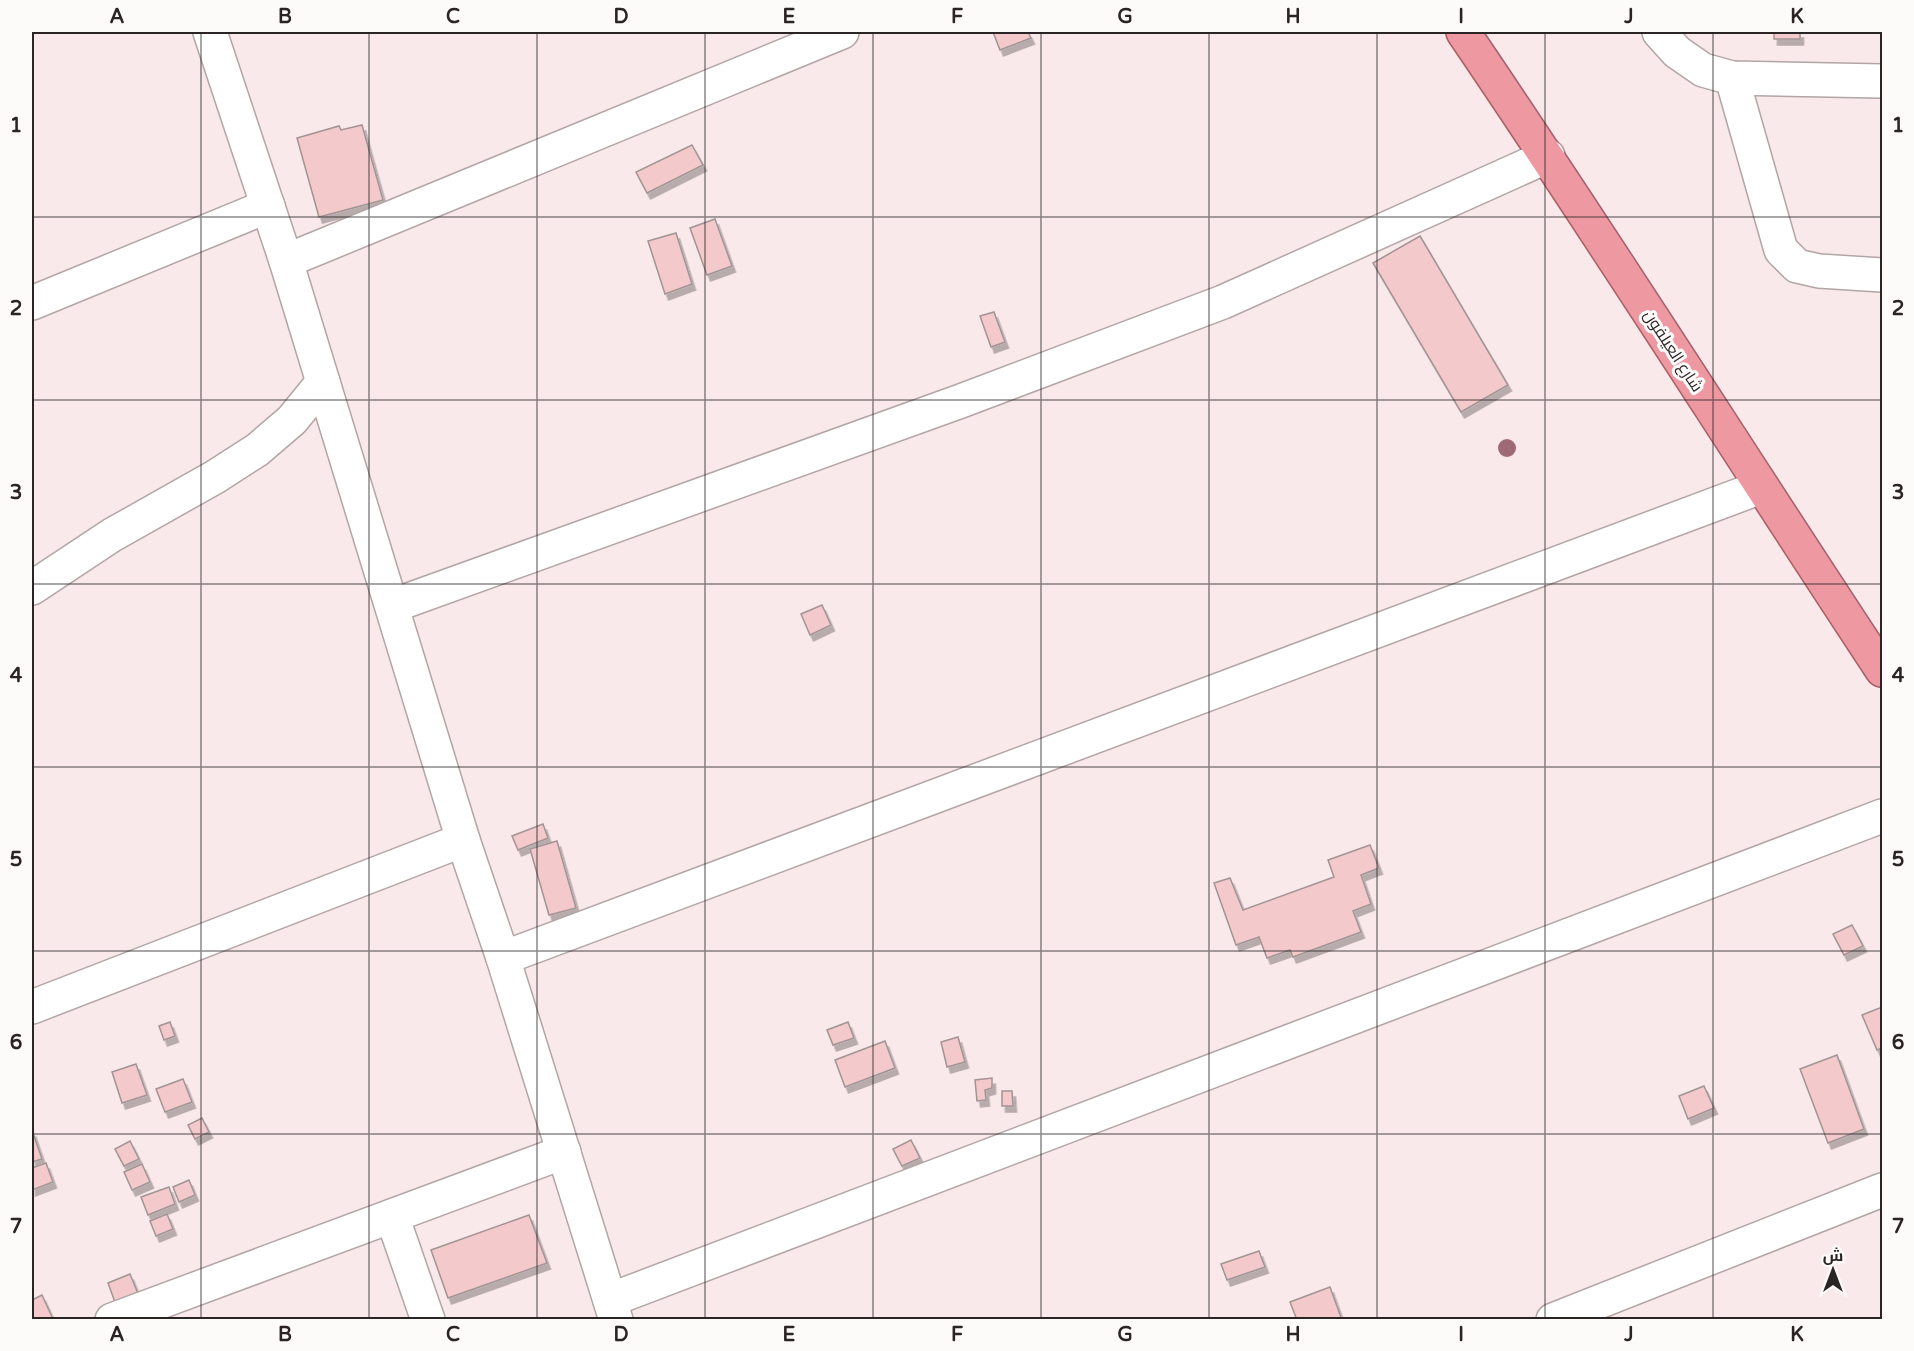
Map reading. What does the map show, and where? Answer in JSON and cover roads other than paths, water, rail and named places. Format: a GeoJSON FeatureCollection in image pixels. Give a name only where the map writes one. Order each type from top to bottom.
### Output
{"type":"FeatureCollection","features":[{"type":"Feature","properties":{"kind":"highway","name":"شارع العيلفون"},"geometry":{"type":"LineString","coordinates":[[1463,32],[1548,156],[1882,670]]}},
{"type":"Feature","properties":{"kind":"street"},"geometry":{"type":"LineString","coordinates":[[210,32],[286,261],[463,840],[503,958],[613,1310],[1882,816]]}},
{"type":"Feature","properties":{"kind":"street"},"geometry":{"type":"LineString","coordinates":[[286,261],[842,32]]}},
{"type":"Feature","properties":{"kind":"street"},"geometry":{"type":"LineString","coordinates":[[1659,32],[1677,52],[1703,70],[1732,78],[1882,81]]}},
{"type":"Feature","properties":{"kind":"street"},"geometry":{"type":"LineString","coordinates":[[1732,78],[1781,250],[1797,266],[1819,271],[1882,275]]}},
{"type":"Feature","properties":{"kind":"street"},"geometry":{"type":"LineString","coordinates":[[392,606],[961,401],[1212,306],[1548,156]]}},
{"type":"Feature","properties":{"kind":"street"},"geometry":{"type":"LineString","coordinates":[[32,303],[268,206]]}},
{"type":"Feature","properties":{"kind":"street"},"geometry":{"type":"LineString","coordinates":[[32,588],[112,535],[215,477],[257,450],[292,420],[322,382]]}},
{"type":"Feature","properties":{"kind":"street"},"geometry":{"type":"LineString","coordinates":[[503,958],[1761,487]]}},
{"type":"Feature","properties":{"kind":"street"},"geometry":{"type":"LineString","coordinates":[[32,1007],[463,840]]}},
{"type":"Feature","properties":{"kind":"street"},"geometry":{"type":"LineString","coordinates":[[112,1320],[564,1152]]}},
{"type":"Feature","properties":{"kind":"street"},"geometry":{"type":"LineString","coordinates":[[1553,1320],[1882,1190]]}},
{"type":"Feature","properties":{"kind":"street"},"geometry":{"type":"LineString","coordinates":[[392,1216],[428,1320]]}}]}
